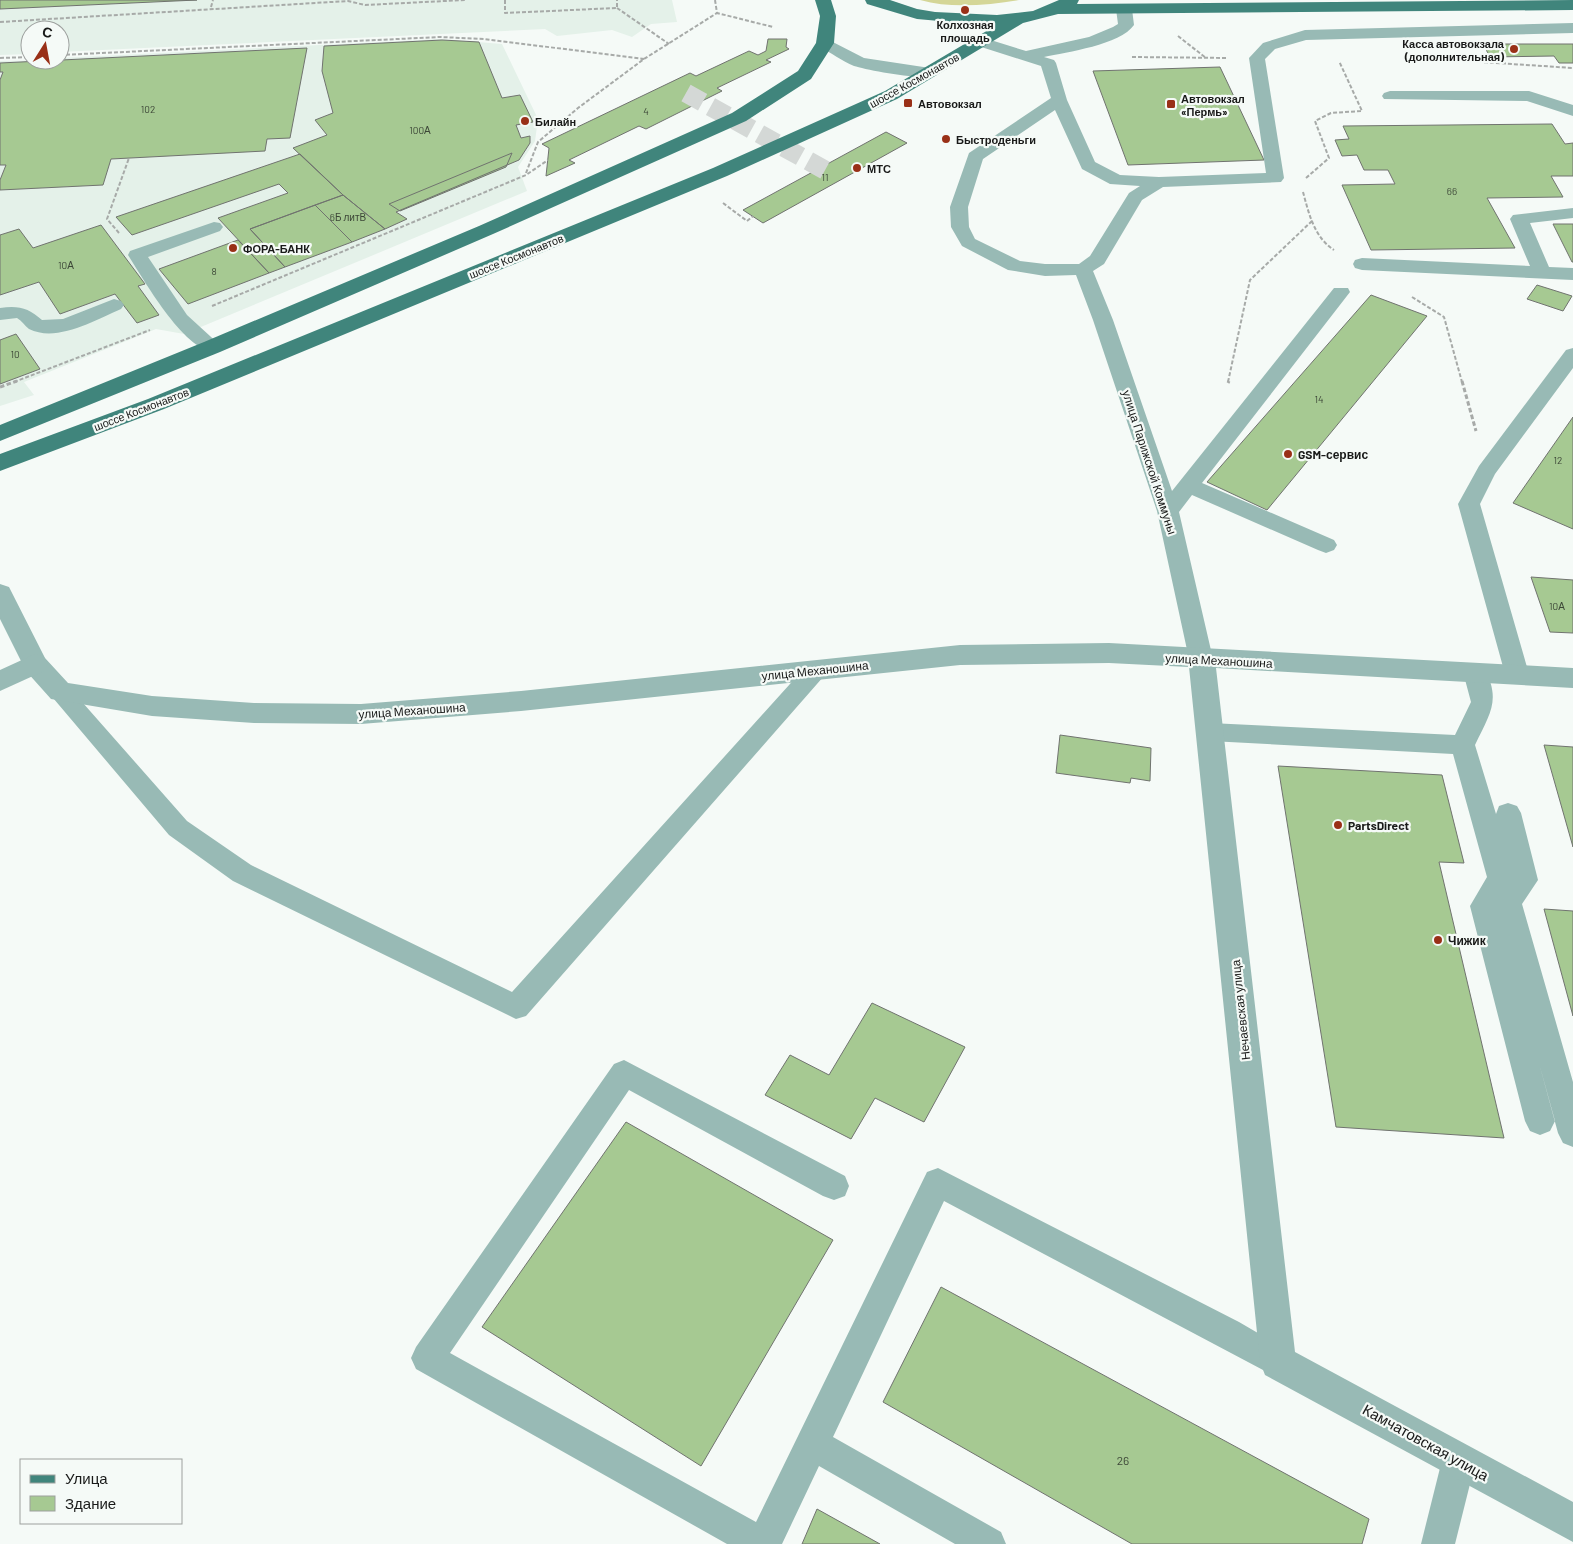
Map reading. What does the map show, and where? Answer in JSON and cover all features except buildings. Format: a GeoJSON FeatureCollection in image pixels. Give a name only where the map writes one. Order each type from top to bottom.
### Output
{"type":"FeatureCollection","features":[{"type":"Feature","properties":{"kind":"main road"},"geometry":{"type":"LineString","coordinates":[[0,434],[212,347],[486,230],[739,116],[805,75],[825,43],[828,16],[823,0]]}},
{"type":"Feature","properties":{"kind":"main road"},"geometry":{"type":"LineString","coordinates":[[873,0],[916,13],[970,19],[1018,19],[1065,4],[1124,9],[1573,6]]}},
{"type":"Feature","properties":{"kind":"main road","name":"шоссе Космонавтов"},"geometry":{"type":"LineString","coordinates":[[0,463],[156,404],[720,172],[891,95],[1018,19]]}},
{"type":"Feature","properties":{"kind":"street"},"geometry":{"type":"LineString","coordinates":[[0,593],[35,664],[60,692]]}},
{"type":"Feature","properties":{"kind":"street","name":"улица Механошина"},"geometry":{"type":"LineString","coordinates":[[60,692],[152,706],[254,713],[361,714],[521,701],[960,655],[1109,653],[1573,678]]}},
{"type":"Feature","properties":{"kind":"street","name":"Нечаевская улица"},"geometry":{"type":"LineString","coordinates":[[1201,659],[1278,1362]]}},
{"type":"Feature","properties":{"kind":"street"},"geometry":{"type":"LineString","coordinates":[[0,681],[35,664]]}},
{"type":"Feature","properties":{"kind":"street","name":"Камчатовская улица"},"geometry":{"type":"LineString","coordinates":[[1278,1362],[1573,1523]]}},
{"type":"Feature","properties":{"kind":"lane"},"geometry":{"type":"LineString","coordinates":[[1025,56],[1103,37],[1124,28],[1126,25],[1124,9]]}},
{"type":"Feature","properties":{"kind":"lane"},"geometry":{"type":"LineString","coordinates":[[981,42],[1048,63],[1088,165],[1116,180],[1159,182],[1275,178],[1257,58],[1270,46],[1305,35],[1573,28]]}},
{"type":"Feature","properties":{"kind":"lane"},"geometry":{"type":"LineString","coordinates":[[825,43],[859,62],[893,69],[930,73]]}},
{"type":"Feature","properties":{"kind":"lane"},"geometry":{"type":"LineString","coordinates":[[1059,95],[975,157],[960,207],[960,226],[968,242],[1015,266],[1045,270],[1083,269],[1097,260],[1134,197],[1159,182]]}},
{"type":"Feature","properties":{"kind":"lane"},"geometry":{"type":"LineString","coordinates":[[1390,96],[1529,96],[1573,111]]}},
{"type":"Feature","properties":{"kind":"lane"},"geometry":{"type":"LineString","coordinates":[[1542,272],[1519,219],[1573,213]]}},
{"type":"Feature","properties":{"kind":"lane"},"geometry":{"type":"LineString","coordinates":[[212,347],[180,319],[137,255],[214,227]]}},
{"type":"Feature","properties":{"kind":"lane"},"geometry":{"type":"LineString","coordinates":[[1362,264],[1573,274]]}},
{"type":"Feature","properties":{"kind":"lane","name":"улица Парижской Коммуны"},"geometry":{"type":"LineString","coordinates":[[1083,269],[1104,320],[1168,511],[1201,659]]}},
{"type":"Feature","properties":{"kind":"lane"},"geometry":{"type":"LineString","coordinates":[[1168,511],[1341,292]]}},
{"type":"Feature","properties":{"kind":"lane"},"geometry":{"type":"LineString","coordinates":[[0,314],[21,313],[33,323],[53,326],[114,305]]}},
{"type":"Feature","properties":{"kind":"lane"},"geometry":{"type":"LineString","coordinates":[[1517,674],[1469,504],[1486,471],[1573,354]]}},
{"type":"Feature","properties":{"kind":"lane"},"geometry":{"type":"LineString","coordinates":[[1188,485],[1326,545]]}},
{"type":"Feature","properties":{"kind":"lane"},"geometry":{"type":"LineString","coordinates":[[60,692],[178,828],[242,873],[315,907],[516,1007],[816,670]]}},
{"type":"Feature","properties":{"kind":"lane"},"geometry":{"type":"LineString","coordinates":[[1475,672],[1483,702],[1463,745],[1501,878],[1483,906],[1540,1122]]}},
{"type":"Feature","properties":{"kind":"lane"},"geometry":{"type":"LineString","coordinates":[[1210,732],[1463,745]]}},
{"type":"Feature","properties":{"kind":"lane"},"geometry":{"type":"LineString","coordinates":[[1508,813],[1525,880],[1508,902],[1573,1133]]}},
{"type":"Feature","properties":{"kind":"lane"},"geometry":{"type":"LineString","coordinates":[[834,1186],[624,1073],[427,1358],[763,1544],[938,1182],[1228,1333],[1278,1362]]}},
{"type":"Feature","properties":{"kind":"lane"},"geometry":{"type":"LineString","coordinates":[[812,1444],[988,1544]]}},
{"type":"Feature","properties":{"kind":"lane"},"geometry":{"type":"LineString","coordinates":[[1438,1544],[1459,1460]]}},
{"type":"Feature","properties":{"kind":"path"},"geometry":{"type":"LineString","coordinates":[[211,7],[213,0]]}},
{"type":"Feature","properties":{"kind":"path"},"geometry":{"type":"LineString","coordinates":[[0,22],[129,16],[211,7],[348,0],[365,5],[465,0]]}},
{"type":"Feature","properties":{"kind":"path"},"geometry":{"type":"LineString","coordinates":[[505,0],[505,13],[617,8],[668,44]]}},
{"type":"Feature","properties":{"kind":"path"},"geometry":{"type":"LineString","coordinates":[[617,0],[617,8]]}},
{"type":"Feature","properties":{"kind":"path"},"geometry":{"type":"LineString","coordinates":[[715,0],[717,13]]}},
{"type":"Feature","properties":{"kind":"path"},"geometry":{"type":"LineString","coordinates":[[526,174],[538,142],[578,108],[644,59],[717,13],[773,27]]}},
{"type":"Feature","properties":{"kind":"path"},"geometry":{"type":"LineString","coordinates":[[1176,34],[1206,58]]}},
{"type":"Feature","properties":{"kind":"path"},"geometry":{"type":"LineString","coordinates":[[70,55],[440,37],[484,39],[644,59]]}},
{"type":"Feature","properties":{"kind":"path"},"geometry":{"type":"LineString","coordinates":[[0,58],[20,57]]}},
{"type":"Feature","properties":{"kind":"path"},"geometry":{"type":"LineString","coordinates":[[1338,58],[1362,111],[1333,112],[1322,115],[1315,121],[1328,158],[1300,183],[1312,221],[1324,246],[1362,264],[1444,317],[1486,471]]}},
{"type":"Feature","properties":{"kind":"path"},"geometry":{"type":"LineString","coordinates":[[114,227],[107,219],[129,158]]}},
{"type":"Feature","properties":{"kind":"path"},"geometry":{"type":"LineString","coordinates":[[0,387],[180,319],[526,174],[548,160]]}},
{"type":"Feature","properties":{"kind":"path"},"geometry":{"type":"LineString","coordinates":[[720,201],[747,220],[753,216]]}},
{"type":"Feature","properties":{"kind":"path"},"geometry":{"type":"LineString","coordinates":[[1227,387],[1250,280],[1312,221]]}},
{"type":"Feature","properties":{"kind":"shaded area"},"geometry":{"type":"Polygon","coordinates":[[[0,0],[672,0],[677,22],[651,24],[632,37],[612,30],[557,36],[545,29],[70,52],[70,20],[20,20],[20,54],[0,55],[0,0]]]}},
{"type":"Feature","properties":{"kind":"shaded area"},"geometry":{"type":"Polygon","coordinates":[[[441,39],[502,44],[538,119],[535,141],[518,167],[527,191],[184,334],[156,329],[24,382],[34,395],[0,406],[0,61],[20,61],[20,70],[70,70],[70,58],[441,39]]]}},
{"type":"Feature","properties":{"kind":"green space"},"geometry":{"type":"Polygon","coordinates":[[[920,0],[1019,0],[982,5],[957,5],[920,0]]]}},
{"type":"Feature","properties":{"kind":"tunnel"},"geometry":{"type":"LineString","coordinates":[[686,93],[832,174]]}},
{"type":"Feature","properties":{"kind":"place","name":"Колхозная площадь"},"geometry":{"type":"Point","coordinates":[965,10]}},
{"type":"Feature","properties":{"kind":"place","name":"Касса автовокзала (дополнительная)"},"geometry":{"type":"Point","coordinates":[1514,49]}},
{"type":"Feature","properties":{"kind":"place","name":"Автовокзал"},"geometry":{"type":"Point","coordinates":[908,103]}},
{"type":"Feature","properties":{"kind":"place","name":"Автовокзал «Пермь»"},"geometry":{"type":"Point","coordinates":[1171,104]}},
{"type":"Feature","properties":{"kind":"place","name":"Билайн"},"geometry":{"type":"Point","coordinates":[525,121]}},
{"type":"Feature","properties":{"kind":"place","name":"Быстроденьги"},"geometry":{"type":"Point","coordinates":[946,139]}},
{"type":"Feature","properties":{"kind":"place","name":"МТС"},"geometry":{"type":"Point","coordinates":[857,168]}},
{"type":"Feature","properties":{"kind":"place","name":"ФОРА-БАНК"},"geometry":{"type":"Point","coordinates":[233,248]}},
{"type":"Feature","properties":{"kind":"place","name":"GSM-сервис"},"geometry":{"type":"Point","coordinates":[1288,454]}},
{"type":"Feature","properties":{"kind":"place","name":"PartsDirect"},"geometry":{"type":"Point","coordinates":[1338,825]}},
{"type":"Feature","properties":{"kind":"place","name":"Чижик"},"geometry":{"type":"Point","coordinates":[1438,940]}}]}
